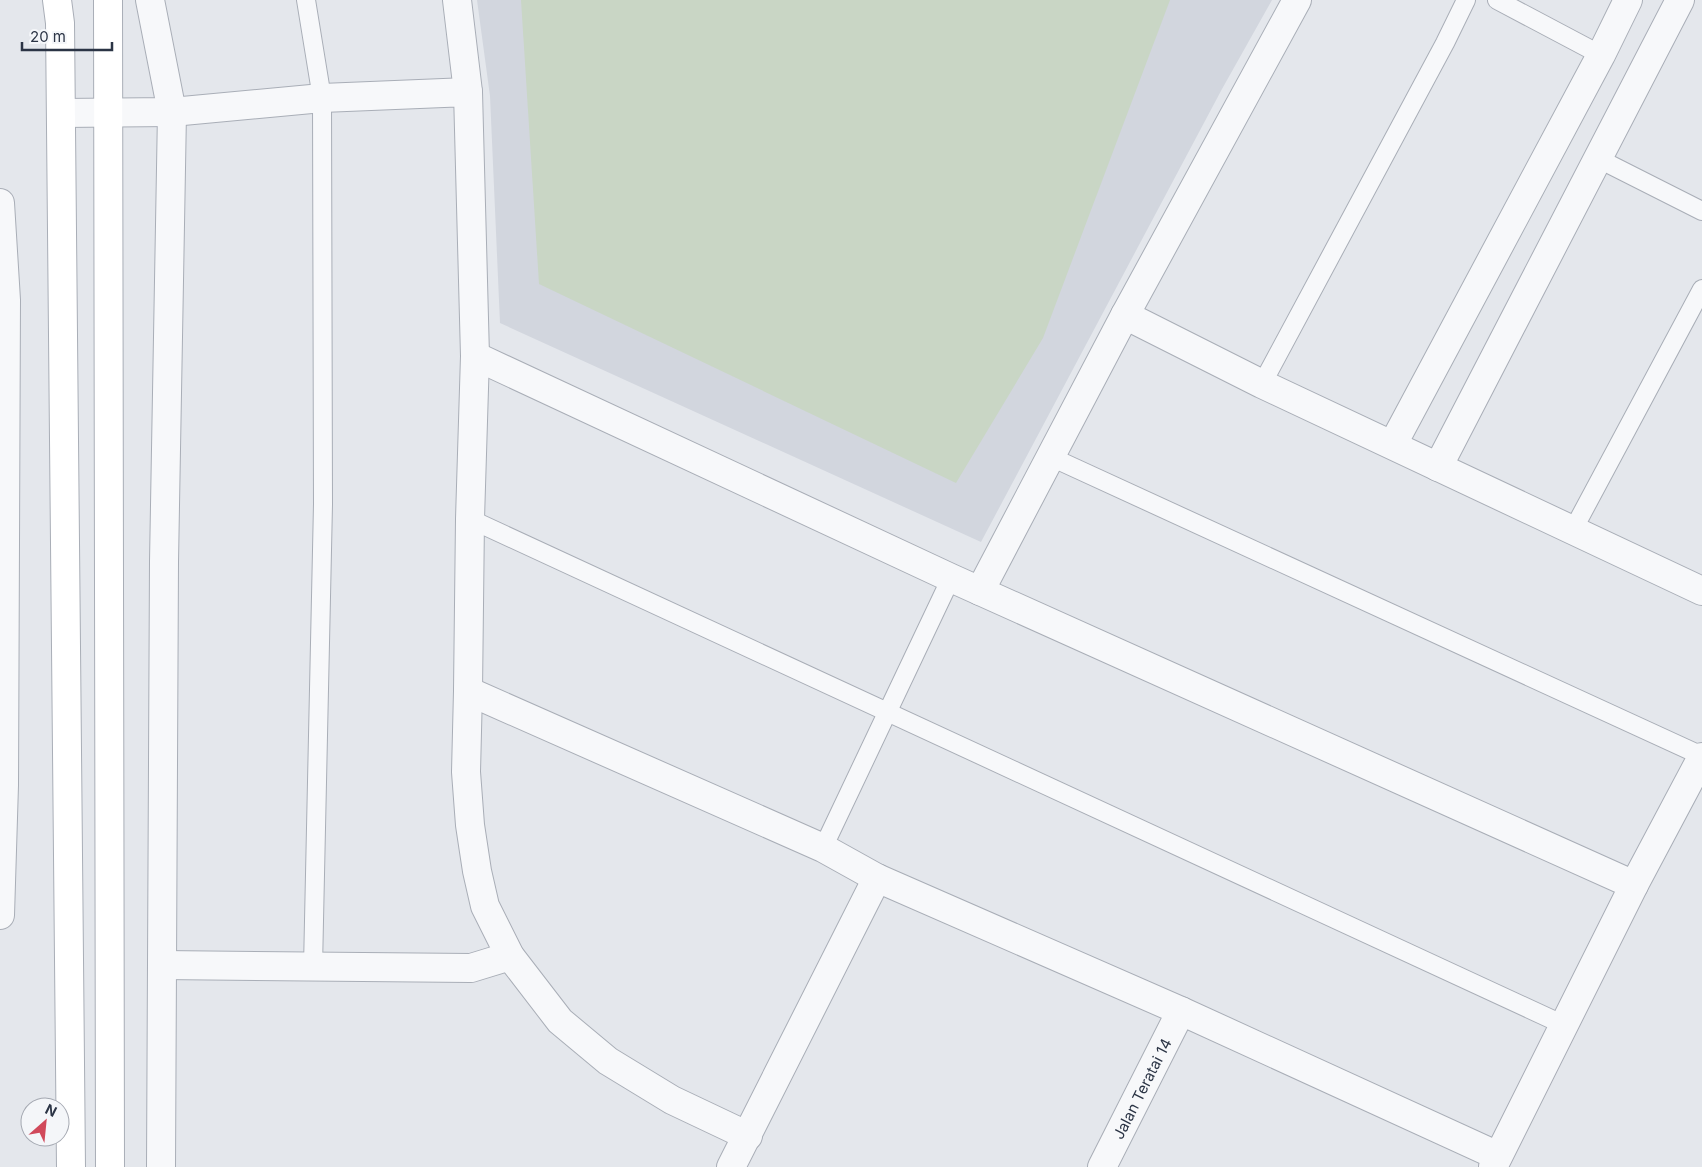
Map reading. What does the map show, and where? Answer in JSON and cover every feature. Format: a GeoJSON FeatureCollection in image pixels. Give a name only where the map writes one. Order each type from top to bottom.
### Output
{"type":"FeatureCollection","features":[{"type":"Feature","properties":{"kind":"street"},"geometry":{"type":"LineString","coordinates":[[57,0],[60,23],[71,1167]]}},
{"type":"Feature","properties":{"kind":"street"},"geometry":{"type":"LineString","coordinates":[[108,0],[110,1167]]}},
{"type":"Feature","properties":{"kind":"street"},"geometry":{"type":"LineString","coordinates":[[150,0],[172,112],[164,572],[161,1167]]}},
{"type":"Feature","properties":{"kind":"street"},"geometry":{"type":"LineString","coordinates":[[457,0],[468,92],[475,356],[466,772],[470,825],[485,906],[510,956],[560,1021],[608,1061],[672,1100],[748,1136]]}},
{"type":"Feature","properties":{"kind":"street"},"geometry":{"type":"LineString","coordinates":[[980,591],[1124,315],[1297,0]]}},
{"type":"Feature","properties":{"kind":"street"},"geometry":{"type":"LineString","coordinates":[[1392,444],[1601,55],[1628,0]]}},
{"type":"Feature","properties":{"kind":"street"},"geometry":{"type":"LineString","coordinates":[[1438,467],[1680,0]]}},
{"type":"Feature","properties":{"kind":"street"},"geometry":{"type":"LineString","coordinates":[[61,113],[172,112],[322,98],[468,92]]}},
{"type":"Feature","properties":{"kind":"street"},"geometry":{"type":"LineString","coordinates":[[0,203],[3,300],[0,914]]}},
{"type":"Feature","properties":{"kind":"street"},"geometry":{"type":"LineString","coordinates":[[1124,315],[1262,384],[1701,589]]}},
{"type":"Feature","properties":{"kind":"street"},"geometry":{"type":"LineString","coordinates":[[475,356],[951,578],[1634,884]]}},
{"type":"Feature","properties":{"kind":"street"},"geometry":{"type":"LineString","coordinates":[[468,690],[823,848],[877,878],[1180,1011],[1495,1162],[1634,884],[1702,756]]}},
{"type":"Feature","properties":{"kind":"street"},"geometry":{"type":"LineString","coordinates":[[731,1167],[877,878]]}},
{"type":"Feature","properties":{"kind":"street"},"geometry":{"type":"LineString","coordinates":[[162,965],[471,968],[510,956]]}},
{"type":"Feature","properties":{"kind":"street","name":"Jalan Teratai 14"},"geometry":{"type":"LineString","coordinates":[[1102,1167],[1180,1011]]}},
{"type":"Feature","properties":{"kind":"lane"},"geometry":{"type":"LineString","coordinates":[[306,0],[322,98],[323,504],[313,967]]}},
{"type":"Feature","properties":{"kind":"lane"},"geometry":{"type":"LineString","coordinates":[[1262,384],[1466,0]]}},
{"type":"Feature","properties":{"kind":"lane"},"geometry":{"type":"LineString","coordinates":[[1497,0],[1601,55]]}},
{"type":"Feature","properties":{"kind":"lane"},"geometry":{"type":"LineString","coordinates":[[1597,158],[1702,211]]}},
{"type":"Feature","properties":{"kind":"lane"},"geometry":{"type":"LineString","coordinates":[[1573,530],[1702,289]]}},
{"type":"Feature","properties":{"kind":"lane"},"geometry":{"type":"LineString","coordinates":[[1051,457],[1702,756]]}},
{"type":"Feature","properties":{"kind":"lane"},"geometry":{"type":"LineString","coordinates":[[470,519],[1564,1025]]}},
{"type":"Feature","properties":{"kind":"lane"},"geometry":{"type":"LineString","coordinates":[[823,848],[951,578]]}},
{"type":"Feature","properties":{"kind":"shaded area"},"geometry":{"type":"Polygon","coordinates":[[[477,0],[1272,0],[1222,89],[981,542],[500,323],[490,96],[477,0]]]}},
{"type":"Feature","properties":{"kind":"green space"},"geometry":{"type":"Polygon","coordinates":[[[521,0],[1170,0],[1043,338],[956,483],[539,284],[521,0]]]}}]}
